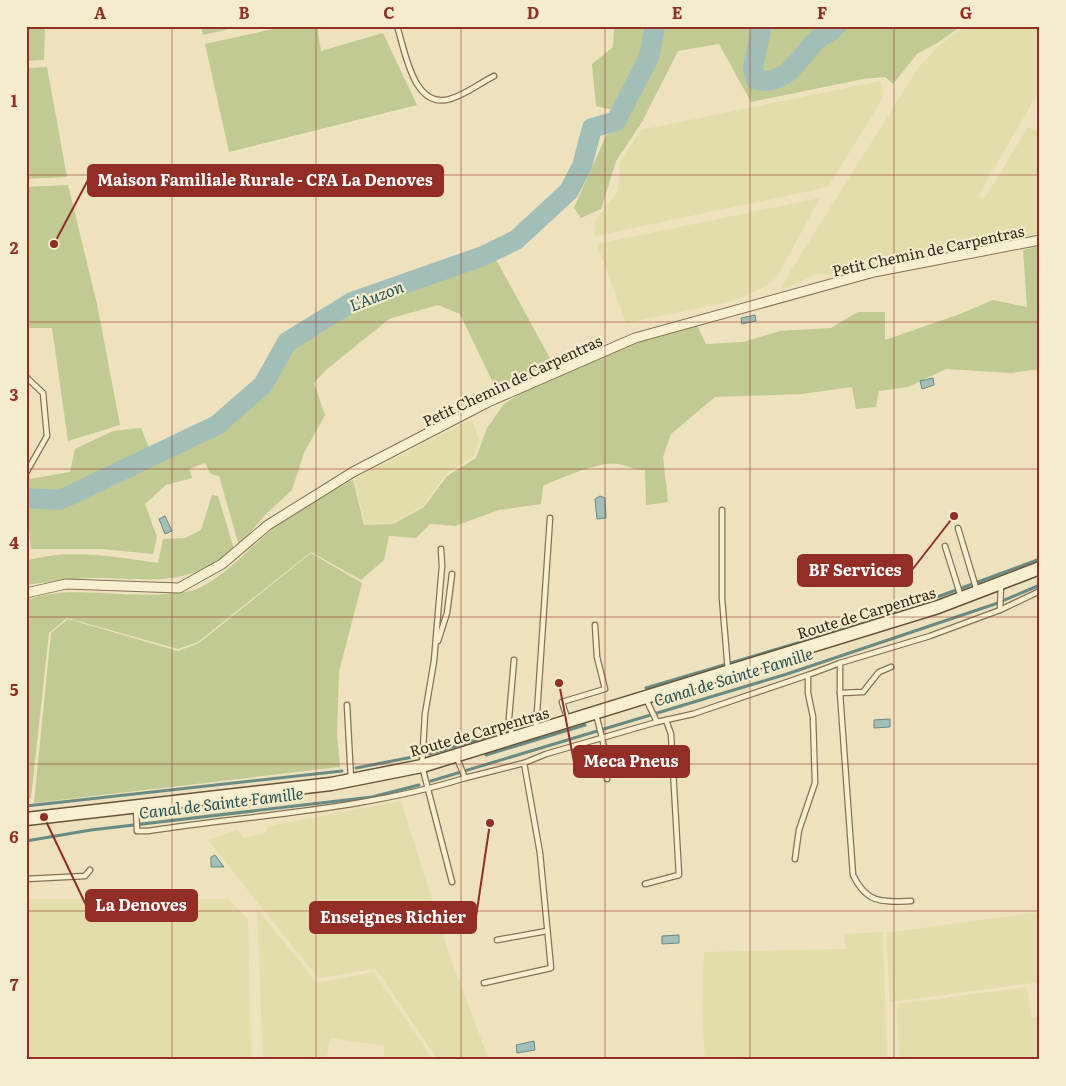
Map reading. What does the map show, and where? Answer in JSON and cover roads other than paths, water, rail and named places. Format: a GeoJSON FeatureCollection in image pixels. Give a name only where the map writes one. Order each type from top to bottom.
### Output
{"type":"FeatureCollection","features":[{"type":"Feature","properties":{"kind":"main road","name":"Route de Carpentras"},"geometry":{"type":"LineString","coordinates":[[26,820],[351,780],[422,766],[596,714],[961,598],[1040,568]]}},
{"type":"Feature","properties":{"kind":"street","name":"Petit Chemin de Carpentras"},"geometry":{"type":"LineString","coordinates":[[26,593],[66,584],[179,588],[222,564],[268,525],[353,472],[488,402],[635,338],[874,272],[1040,240]]}},
{"type":"Feature","properties":{"kind":"lane"},"geometry":{"type":"LineString","coordinates":[[397,26],[416,85],[424,94],[436,99],[449,100],[494,76]]}},
{"type":"Feature","properties":{"kind":"lane"},"geometry":{"type":"LineString","coordinates":[[26,377],[43,393],[47,436],[26,473]]}},
{"type":"Feature","properties":{"kind":"lane"},"geometry":{"type":"LineString","coordinates":[[722,510],[722,598],[728,672]]}},
{"type":"Feature","properties":{"kind":"lane"},"geometry":{"type":"LineString","coordinates":[[536,732],[550,518]]}},
{"type":"Feature","properties":{"kind":"lane"},"geometry":{"type":"LineString","coordinates":[[958,528],[978,592]]}},
{"type":"Feature","properties":{"kind":"lane"},"geometry":{"type":"LineString","coordinates":[[945,546],[961,598]]}},
{"type":"Feature","properties":{"kind":"lane"},"geometry":{"type":"LineString","coordinates":[[441,548],[442,566],[435,647],[425,714],[422,766],[436,814],[452,882]]}},
{"type":"Feature","properties":{"kind":"lane"},"geometry":{"type":"LineString","coordinates":[[435,647],[447,613],[452,574]]}},
{"type":"Feature","properties":{"kind":"lane"},"geometry":{"type":"LineString","coordinates":[[1000,610],[1001,583]]}},
{"type":"Feature","properties":{"kind":"lane"},"geometry":{"type":"LineString","coordinates":[[136,807],[137,831],[148,832],[342,805],[428,790],[465,778],[524,763],[546,754],[602,737],[693,714],[840,663],[930,636],[1000,610],[1040,591]]}},
{"type":"Feature","properties":{"kind":"lane"},"geometry":{"type":"LineString","coordinates":[[568,722],[562,702],[604,688],[597,657],[595,625]]}},
{"type":"Feature","properties":{"kind":"lane"},"geometry":{"type":"LineString","coordinates":[[512,740],[509,718],[514,660]]}},
{"type":"Feature","properties":{"kind":"lane"},"geometry":{"type":"LineString","coordinates":[[840,663],[840,694],[853,875],[860,890],[882,902],[912,901]]}},
{"type":"Feature","properties":{"kind":"lane"},"geometry":{"type":"LineString","coordinates":[[840,694],[863,692],[879,672],[891,667]]}},
{"type":"Feature","properties":{"kind":"lane"},"geometry":{"type":"LineString","coordinates":[[795,859],[799,830],[815,783],[813,717],[808,693],[808,674]]}},
{"type":"Feature","properties":{"kind":"lane"},"geometry":{"type":"LineString","coordinates":[[645,698],[657,722]]}},
{"type":"Feature","properties":{"kind":"lane"},"geometry":{"type":"LineString","coordinates":[[348,706],[351,780]]}},
{"type":"Feature","properties":{"kind":"lane"},"geometry":{"type":"LineString","coordinates":[[596,714],[602,737],[607,779]]}},
{"type":"Feature","properties":{"kind":"lane"},"geometry":{"type":"LineString","coordinates":[[645,884],[679,875],[671,734],[666,720]]}},
{"type":"Feature","properties":{"kind":"lane"},"geometry":{"type":"LineString","coordinates":[[457,756],[465,778]]}},
{"type":"Feature","properties":{"kind":"lane"},"geometry":{"type":"LineString","coordinates":[[484,984],[551,968],[540,853],[524,763]]}},
{"type":"Feature","properties":{"kind":"lane"},"geometry":{"type":"LineString","coordinates":[[26,879],[86,876],[90,870]]}},
{"type":"Feature","properties":{"kind":"lane"},"geometry":{"type":"LineString","coordinates":[[497,940],[547,931]]}},
{"type":"Feature","properties":{"kind":"water"},"geometry":{"type":"Polygon","coordinates":[[[755,315],[756,321],[742,324],[741,318],[755,315]]]}},
{"type":"Feature","properties":{"kind":"water"},"geometry":{"type":"Polygon","coordinates":[[[933,378],[934,385],[922,389],[920,381],[933,378]]]}},
{"type":"Feature","properties":{"kind":"water"},"geometry":{"type":"Polygon","coordinates":[[[600,496],[605,498],[606,518],[597,519],[595,499],[600,496]]]}},
{"type":"Feature","properties":{"kind":"water"},"geometry":{"type":"Polygon","coordinates":[[[165,516],[172,531],[165,534],[159,519],[165,516]]]}},
{"type":"Feature","properties":{"kind":"water"},"geometry":{"type":"Polygon","coordinates":[[[890,719],[890,727],[874,728],[874,720],[890,719]]]}},
{"type":"Feature","properties":{"kind":"water"},"geometry":{"type":"Polygon","coordinates":[[[215,855],[224,867],[211,867],[211,857],[215,855]]]}},
{"type":"Feature","properties":{"kind":"water"},"geometry":{"type":"Polygon","coordinates":[[[679,935],[679,943],[662,944],[662,936],[679,935]]]}},
{"type":"Feature","properties":{"kind":"water"},"geometry":{"type":"Polygon","coordinates":[[[534,1041],[535,1050],[517,1053],[516,1045],[534,1041]]]}},
{"type":"Feature","properties":{"kind":"waterway","name":"L'Auzon"},"geometry":{"type":"LineString","coordinates":[[26,498],[60,500],[217,425],[263,385],[287,342],[352,302],[483,256],[516,240],[569,191],[582,166],[592,128],[616,121],[649,57],[655,26]]}},
{"type":"Feature","properties":{"kind":"waterway","name":"L'Auzon"},"geometry":{"type":"LineString","coordinates":[[762,26],[753,67],[756,80],[767,81],[784,75],[817,40],[836,26]]}},
{"type":"Feature","properties":{"kind":"waterway"},"geometry":{"type":"LineString","coordinates":[[646,688],[875,620],[1040,559]]}},
{"type":"Feature","properties":{"kind":"waterway","name":"Canal de Sainte Famille"},"geometry":{"type":"LineString","coordinates":[[431,781],[787,674],[995,604],[1040,585]]}},
{"type":"Feature","properties":{"kind":"waterway"},"geometry":{"type":"LineString","coordinates":[[429,754],[528,725]]}},
{"type":"Feature","properties":{"kind":"waterway"},"geometry":{"type":"LineString","coordinates":[[486,755],[585,725]]}},
{"type":"Feature","properties":{"kind":"waterway"},"geometry":{"type":"LineString","coordinates":[[356,768],[418,756]]}},
{"type":"Feature","properties":{"kind":"waterway"},"geometry":{"type":"LineString","coordinates":[[26,806],[342,771]]}},
{"type":"Feature","properties":{"kind":"waterway","name":"Canal de Sainte Famille"},"geometry":{"type":"LineString","coordinates":[[26,841],[91,830],[372,797],[419,785]]}},
{"type":"Feature","properties":{"kind":"place","name":"Maison Familiale Rurale - CFA La Denoves"},"geometry":{"type":"Point","coordinates":[54,244]}},
{"type":"Feature","properties":{"kind":"place","name":"BF Services"},"geometry":{"type":"Point","coordinates":[954,516]}},
{"type":"Feature","properties":{"kind":"place","name":"Meca Pneus"},"geometry":{"type":"Point","coordinates":[559,683]}},
{"type":"Feature","properties":{"kind":"place","name":"La Denoves"},"geometry":{"type":"Point","coordinates":[44,817]}},
{"type":"Feature","properties":{"kind":"place","name":"Enseignes Richier"},"geometry":{"type":"Point","coordinates":[490,823]}}]}
